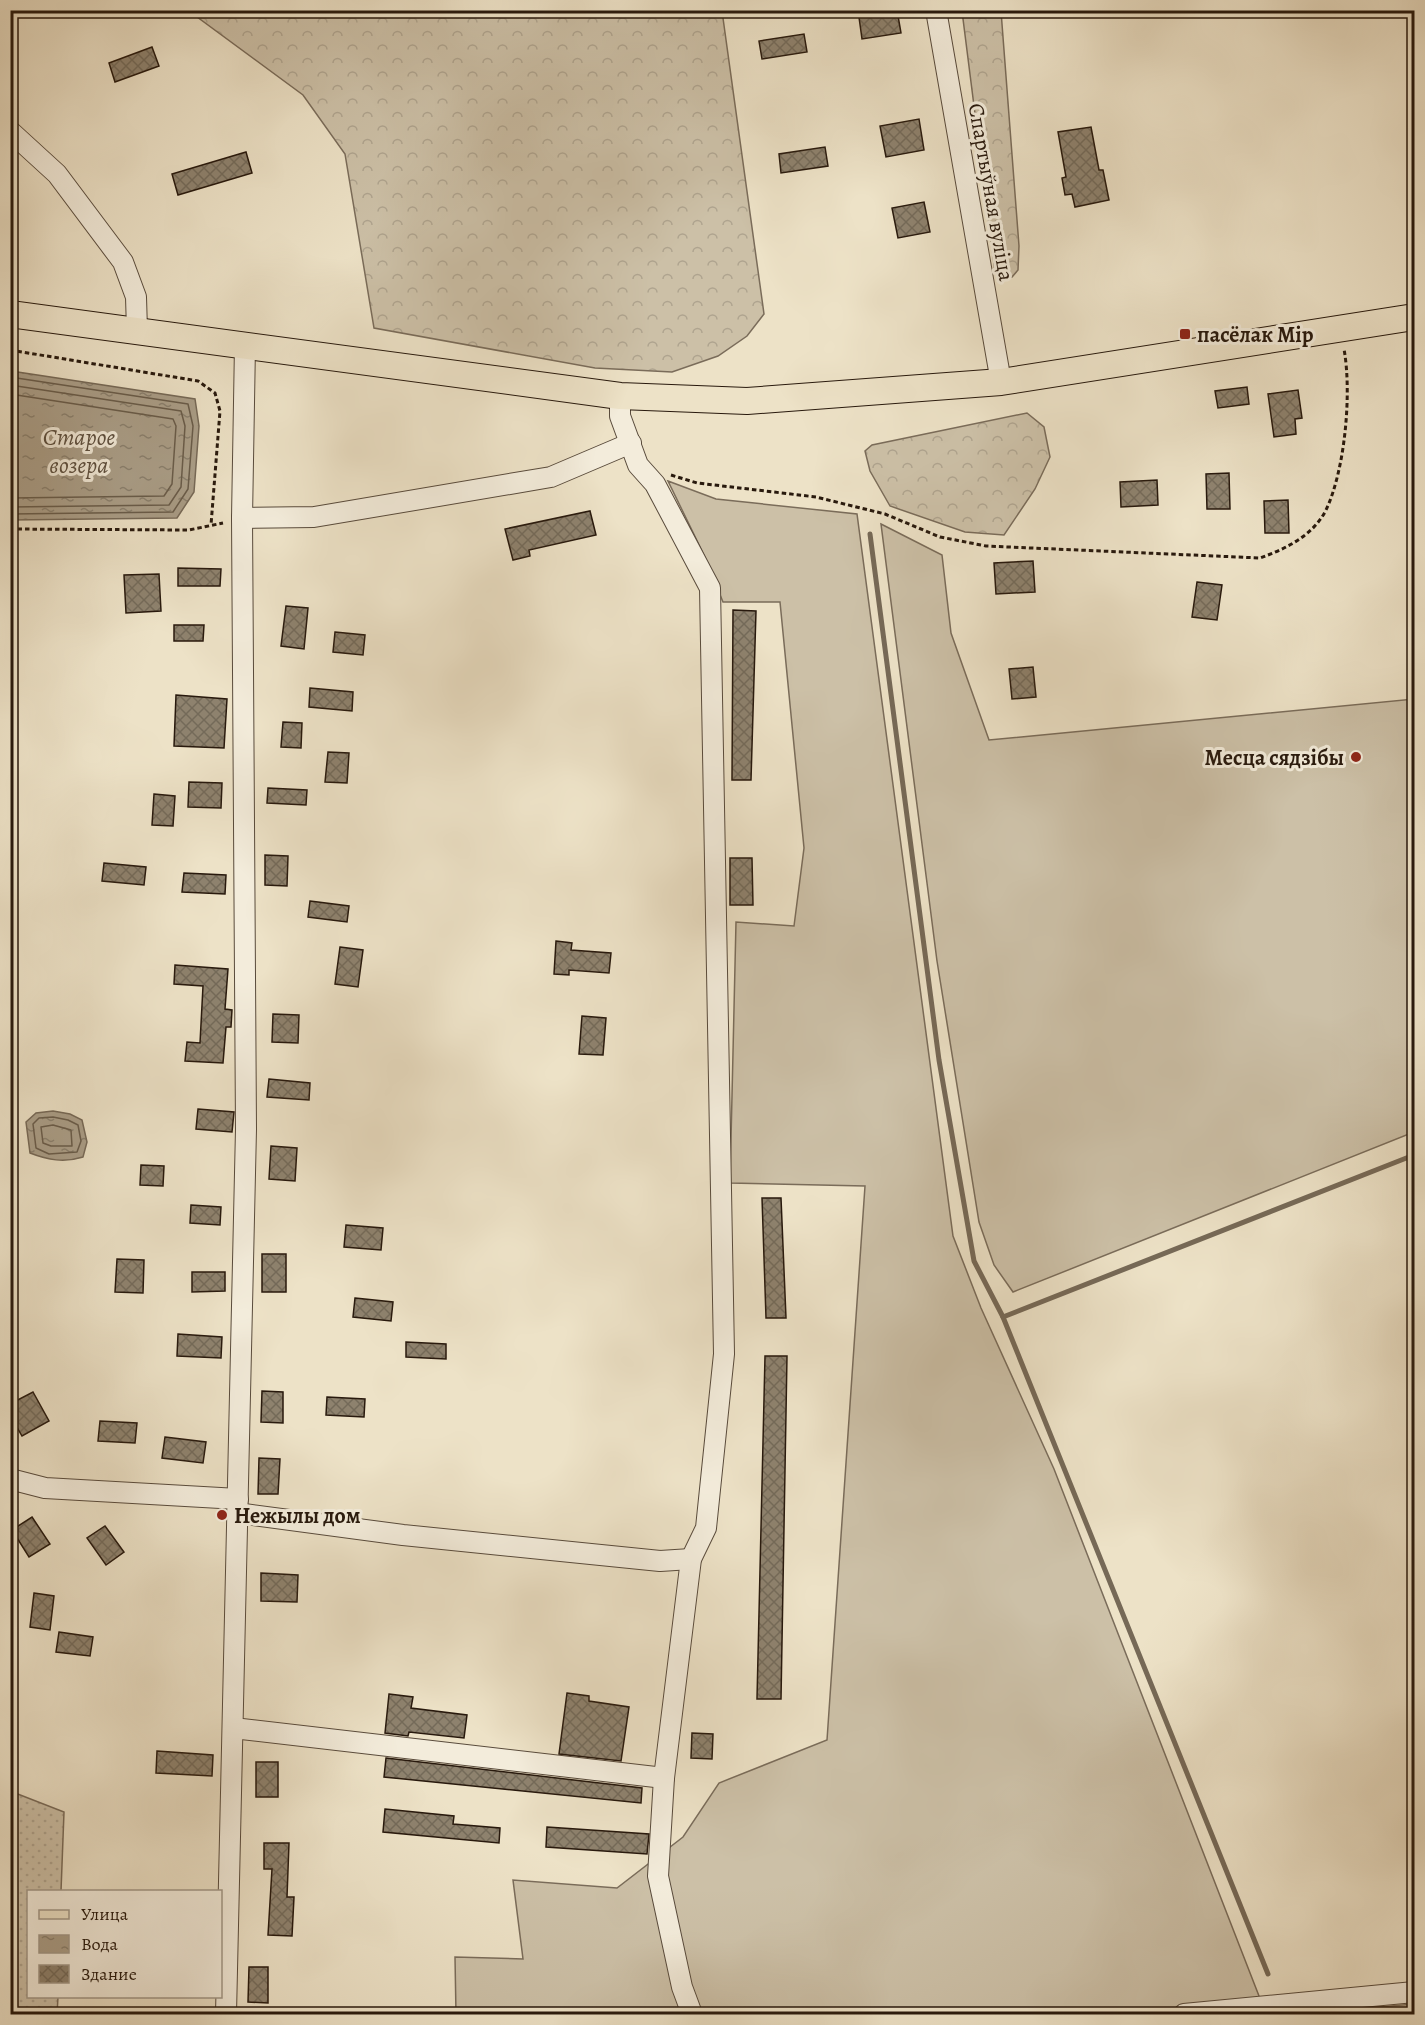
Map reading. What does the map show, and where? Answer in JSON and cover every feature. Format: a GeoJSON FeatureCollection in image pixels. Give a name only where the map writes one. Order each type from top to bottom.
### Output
{"type":"FeatureCollection","features":[{"type":"Feature","properties":{"kind":"main road"},"geometry":{"type":"LineString","coordinates":[[10,314],[620,396],[747,400],[1001,382],[1414,317]]}},
{"type":"Feature","properties":{"kind":"street","name":"Спартыўная вуліца"},"geometry":{"type":"LineString","coordinates":[[936,10],[1001,382]]}},
{"type":"Feature","properties":{"kind":"street"},"geometry":{"type":"LineString","coordinates":[[10,132],[57,174],[123,262],[136,297],[136,330]]}},
{"type":"Feature","properties":{"kind":"street"},"geometry":{"type":"LineString","coordinates":[[226,2014],[246,1129],[242,518],[245,345]]}},
{"type":"Feature","properties":{"kind":"street"},"geometry":{"type":"LineString","coordinates":[[620,396],[620,416],[638,465],[655,484],[710,588],[724,1354],[706,1528],[691,1560],[664,1778],[658,1876],[682,1987],[692,2014]]}},
{"type":"Feature","properties":{"kind":"street"},"geometry":{"type":"LineString","coordinates":[[242,518],[314,517],[551,477],[630,443]]}},
{"type":"Feature","properties":{"kind":"street"},"geometry":{"type":"LineString","coordinates":[[10,1479],[45,1488],[237,1506],[403,1535],[660,1561],[691,1560]]}},
{"type":"Feature","properties":{"kind":"street"},"geometry":{"type":"LineString","coordinates":[[233,1728],[664,1778]]}},
{"type":"Feature","properties":{"kind":"street"},"geometry":{"type":"LineString","coordinates":[[1184,2014],[1414,1992]]}},
{"type":"Feature","properties":{"kind":"path"},"geometry":{"type":"LineString","coordinates":[[638,465],[697,483],[816,497],[885,514],[940,537],[986,546],[1260,558],[1288,548],[1304,535],[1325,511],[1347,425],[1347,366],[1340,328]]}},
{"type":"Feature","properties":{"kind":"path"},"geometry":{"type":"LineString","coordinates":[[10,350],[198,381],[215,393],[220,411],[211,525],[189,530],[10,529]]}},
{"type":"Feature","properties":{"kind":"green space"},"geometry":{"type":"Polygon","coordinates":[[[189,11],[722,11],[764,314],[747,336],[718,356],[672,372],[595,368],[374,328],[345,154],[303,95],[189,11]]]}},
{"type":"Feature","properties":{"kind":"green space"},"geometry":{"type":"Polygon","coordinates":[[[962,11],[1001,11],[1019,246],[1018,270],[1012,277],[1004,279],[995,272],[962,11]]]}},
{"type":"Feature","properties":{"kind":"green space"},"geometry":{"type":"Polygon","coordinates":[[[1027,413],[1044,427],[1050,457],[1035,489],[1004,535],[965,532],[890,506],[870,471],[865,451],[872,445],[1027,413]]]}},
{"type":"Feature","properties":{"kind":"green space"},"geometry":{"type":"Polygon","coordinates":[[[668,481],[716,499],[857,514],[953,1236],[981,1308],[1054,1469],[1266,2014],[456,2014],[455,1957],[523,1959],[513,1880],[617,1888],[683,1837],[719,1783],[827,1740],[865,1186],[730,1183],[736,922],[794,926],[804,848],[780,602],[723,602],[704,555],[668,481]]]}},
{"type":"Feature","properties":{"kind":"green space"},"geometry":{"type":"Polygon","coordinates":[[[881,524],[942,555],[951,633],[989,740],[1414,699],[1414,1132],[1013,1292],[994,1265],[979,1222],[937,961],[881,524]]]}},
{"type":"Feature","properties":{"kind":"green space"},"geometry":{"type":"Polygon","coordinates":[[[10,1791],[64,1812],[61,1890],[27,1890],[27,1998],[58,1998],[57,2014],[11,2014],[10,1791]]]}},
{"type":"Feature","properties":{"kind":"green space"},"geometry":{"type":"Polygon","coordinates":[[[1414,2004],[1414,2014],[1296,2014],[1414,2004]]]}},
{"type":"Feature","properties":{"kind":"water","name":"Старое возера"},"geometry":{"type":"Polygon","coordinates":[[[11,371],[195,399],[199,426],[194,492],[177,518],[11,520],[11,371]]]}},
{"type":"Feature","properties":{"kind":"water"},"geometry":{"type":"Polygon","coordinates":[[[53,1111],[70,1114],[82,1120],[87,1142],[83,1157],[56,1160],[30,1153],[26,1122],[36,1113],[53,1111]]]}},
{"type":"Feature","properties":{"kind":"building"},"geometry":{"type":"Polygon","coordinates":[[[858,10],[897,10],[901,33],[862,39],[858,10]]]}},
{"type":"Feature","properties":{"kind":"building"},"geometry":{"type":"Polygon","coordinates":[[[804,34],[807,52],[762,59],[759,41],[804,34]]]}},
{"type":"Feature","properties":{"kind":"building"},"geometry":{"type":"Polygon","coordinates":[[[152,47],[159,66],[115,82],[109,63],[152,47]]]}},
{"type":"Feature","properties":{"kind":"building"},"geometry":{"type":"Polygon","coordinates":[[[919,119],[924,150],[886,157],[880,126],[919,119]]]}},
{"type":"Feature","properties":{"kind":"building"},"geometry":{"type":"Polygon","coordinates":[[[1091,127],[1099,170],[1103,170],[1109,200],[1075,207],[1072,194],[1065,195],[1062,178],[1066,177],[1058,132],[1091,127]]]}},
{"type":"Feature","properties":{"kind":"building"},"geometry":{"type":"Polygon","coordinates":[[[825,147],[828,166],[781,173],[779,154],[825,147]]]}},
{"type":"Feature","properties":{"kind":"building"},"geometry":{"type":"Polygon","coordinates":[[[246,152],[252,173],[178,195],[172,174],[246,152]]]}},
{"type":"Feature","properties":{"kind":"building"},"geometry":{"type":"Polygon","coordinates":[[[924,202],[930,232],[898,238],[892,208],[924,202]]]}},
{"type":"Feature","properties":{"kind":"building"},"geometry":{"type":"Polygon","coordinates":[[[1247,387],[1249,404],[1218,408],[1215,391],[1247,387]]]}},
{"type":"Feature","properties":{"kind":"building"},"geometry":{"type":"Polygon","coordinates":[[[1298,390],[1302,418],[1295,419],[1296,434],[1274,437],[1268,394],[1298,390]]]}},
{"type":"Feature","properties":{"kind":"building"},"geometry":{"type":"Polygon","coordinates":[[[1229,473],[1230,509],[1207,509],[1206,474],[1229,473]]]}},
{"type":"Feature","properties":{"kind":"building"},"geometry":{"type":"Polygon","coordinates":[[[1157,480],[1158,505],[1121,507],[1120,482],[1157,480]]]}},
{"type":"Feature","properties":{"kind":"building"},"geometry":{"type":"Polygon","coordinates":[[[1288,500],[1289,533],[1265,533],[1264,501],[1288,500]]]}},
{"type":"Feature","properties":{"kind":"building"},"geometry":{"type":"Polygon","coordinates":[[[590,511],[596,535],[529,550],[530,556],[513,560],[505,529],[590,511]]]}},
{"type":"Feature","properties":{"kind":"building"},"geometry":{"type":"Polygon","coordinates":[[[1033,561],[1035,592],[996,594],[994,563],[1033,561]]]}},
{"type":"Feature","properties":{"kind":"building"},"geometry":{"type":"Polygon","coordinates":[[[178,568],[221,569],[220,586],[178,586],[178,568]]]}},
{"type":"Feature","properties":{"kind":"building"},"geometry":{"type":"Polygon","coordinates":[[[159,574],[161,611],[126,613],[124,575],[159,574]]]}},
{"type":"Feature","properties":{"kind":"building"},"geometry":{"type":"Polygon","coordinates":[[[1197,582],[1222,585],[1217,620],[1192,617],[1197,582]]]}},
{"type":"Feature","properties":{"kind":"building"},"geometry":{"type":"Polygon","coordinates":[[[286,606],[308,608],[304,649],[281,646],[286,606]]]}},
{"type":"Feature","properties":{"kind":"building"},"geometry":{"type":"Polygon","coordinates":[[[733,610],[756,611],[751,780],[732,780],[733,610]]]}},
{"type":"Feature","properties":{"kind":"building"},"geometry":{"type":"Polygon","coordinates":[[[174,625],[204,625],[203,641],[174,641],[174,625]]]}},
{"type":"Feature","properties":{"kind":"building"},"geometry":{"type":"Polygon","coordinates":[[[335,632],[365,635],[363,655],[333,652],[335,632]]]}},
{"type":"Feature","properties":{"kind":"building"},"geometry":{"type":"Polygon","coordinates":[[[1033,667],[1036,697],[1012,699],[1009,669],[1033,667]]]}},
{"type":"Feature","properties":{"kind":"building"},"geometry":{"type":"Polygon","coordinates":[[[310,688],[353,692],[352,711],[309,707],[310,688]]]}},
{"type":"Feature","properties":{"kind":"building"},"geometry":{"type":"Polygon","coordinates":[[[176,695],[227,699],[224,748],[174,746],[176,695]]]}},
{"type":"Feature","properties":{"kind":"building"},"geometry":{"type":"Polygon","coordinates":[[[283,722],[302,723],[301,748],[281,747],[283,722]]]}},
{"type":"Feature","properties":{"kind":"building"},"geometry":{"type":"Polygon","coordinates":[[[328,752],[349,753],[347,783],[325,782],[328,752]]]}},
{"type":"Feature","properties":{"kind":"building"},"geometry":{"type":"Polygon","coordinates":[[[189,782],[222,783],[221,808],[188,807],[189,782]]]}},
{"type":"Feature","properties":{"kind":"building"},"geometry":{"type":"Polygon","coordinates":[[[268,788],[307,790],[306,805],[267,803],[268,788]]]}},
{"type":"Feature","properties":{"kind":"building"},"geometry":{"type":"Polygon","coordinates":[[[154,794],[175,796],[173,826],[152,825],[154,794]]]}},
{"type":"Feature","properties":{"kind":"building"},"geometry":{"type":"Polygon","coordinates":[[[265,855],[288,856],[287,886],[265,885],[265,855]]]}},
{"type":"Feature","properties":{"kind":"building"},"geometry":{"type":"Polygon","coordinates":[[[730,858],[752,858],[753,905],[730,905],[730,858]]]}},
{"type":"Feature","properties":{"kind":"building"},"geometry":{"type":"Polygon","coordinates":[[[104,863],[146,867],[144,885],[102,881],[104,863]]]}},
{"type":"Feature","properties":{"kind":"building"},"geometry":{"type":"Polygon","coordinates":[[[184,873],[226,875],[225,894],[182,892],[184,873]]]}},
{"type":"Feature","properties":{"kind":"building"},"geometry":{"type":"Polygon","coordinates":[[[310,901],[349,906],[347,922],[308,917],[310,901]]]}},
{"type":"Feature","properties":{"kind":"building"},"geometry":{"type":"Polygon","coordinates":[[[556,941],[572,943],[571,950],[611,953],[609,973],[569,970],[569,975],[554,974],[556,941]]]}},
{"type":"Feature","properties":{"kind":"building"},"geometry":{"type":"Polygon","coordinates":[[[340,947],[363,950],[358,987],[335,984],[340,947]]]}},
{"type":"Feature","properties":{"kind":"building"},"geometry":{"type":"Polygon","coordinates":[[[175,965],[228,969],[225,1009],[232,1010],[231,1027],[226,1027],[223,1063],[185,1061],[187,1042],[200,1043],[203,986],[174,984],[175,965]]]}},
{"type":"Feature","properties":{"kind":"building"},"geometry":{"type":"Polygon","coordinates":[[[273,1014],[299,1015],[298,1043],[272,1042],[273,1014]]]}},
{"type":"Feature","properties":{"kind":"building"},"geometry":{"type":"Polygon","coordinates":[[[582,1016],[606,1018],[603,1055],[579,1054],[582,1016]]]}},
{"type":"Feature","properties":{"kind":"building"},"geometry":{"type":"Polygon","coordinates":[[[269,1079],[310,1083],[309,1100],[267,1097],[269,1079]]]}},
{"type":"Feature","properties":{"kind":"building"},"geometry":{"type":"Polygon","coordinates":[[[198,1109],[234,1112],[232,1132],[196,1129],[198,1109]]]}},
{"type":"Feature","properties":{"kind":"building"},"geometry":{"type":"Polygon","coordinates":[[[271,1146],[297,1148],[295,1181],[269,1179],[271,1146]]]}},
{"type":"Feature","properties":{"kind":"building"},"geometry":{"type":"Polygon","coordinates":[[[141,1165],[164,1166],[163,1186],[140,1185],[141,1165]]]}},
{"type":"Feature","properties":{"kind":"building"},"geometry":{"type":"Polygon","coordinates":[[[762,1198],[781,1198],[786,1318],[766,1318],[762,1198]]]}},
{"type":"Feature","properties":{"kind":"building"},"geometry":{"type":"Polygon","coordinates":[[[191,1205],[221,1207],[220,1225],[190,1223],[191,1205]]]}},
{"type":"Feature","properties":{"kind":"building"},"geometry":{"type":"Polygon","coordinates":[[[346,1225],[383,1228],[381,1250],[344,1247],[346,1225]]]}},
{"type":"Feature","properties":{"kind":"building"},"geometry":{"type":"Polygon","coordinates":[[[262,1254],[286,1254],[286,1292],[262,1292],[262,1254]]]}},
{"type":"Feature","properties":{"kind":"building"},"geometry":{"type":"Polygon","coordinates":[[[117,1259],[144,1260],[143,1293],[115,1292],[117,1259]]]}},
{"type":"Feature","properties":{"kind":"building"},"geometry":{"type":"Polygon","coordinates":[[[192,1272],[225,1272],[225,1291],[192,1292],[192,1272]]]}},
{"type":"Feature","properties":{"kind":"building"},"geometry":{"type":"Polygon","coordinates":[[[355,1298],[393,1302],[391,1321],[353,1317],[355,1298]]]}},
{"type":"Feature","properties":{"kind":"building"},"geometry":{"type":"Polygon","coordinates":[[[178,1334],[222,1337],[221,1358],[177,1356],[178,1334]]]}},
{"type":"Feature","properties":{"kind":"building"},"geometry":{"type":"Polygon","coordinates":[[[406,1342],[446,1344],[446,1359],[406,1357],[406,1342]]]}},
{"type":"Feature","properties":{"kind":"building"},"geometry":{"type":"Polygon","coordinates":[[[765,1356],[787,1356],[781,1699],[757,1699],[765,1356]]]}},
{"type":"Feature","properties":{"kind":"building"},"geometry":{"type":"Polygon","coordinates":[[[262,1391],[283,1392],[283,1423],[261,1422],[262,1391]]]}},
{"type":"Feature","properties":{"kind":"building"},"geometry":{"type":"Polygon","coordinates":[[[33,1392],[49,1421],[22,1436],[10,1415],[10,1404],[33,1392]]]}},
{"type":"Feature","properties":{"kind":"building"},"geometry":{"type":"Polygon","coordinates":[[[327,1397],[365,1399],[364,1417],[326,1415],[327,1397]]]}},
{"type":"Feature","properties":{"kind":"building"},"geometry":{"type":"Polygon","coordinates":[[[100,1421],[137,1423],[135,1443],[98,1441],[100,1421]]]}},
{"type":"Feature","properties":{"kind":"building"},"geometry":{"type":"Polygon","coordinates":[[[165,1437],[206,1442],[203,1463],[162,1458],[165,1437]]]}},
{"type":"Feature","properties":{"kind":"building"},"geometry":{"type":"Polygon","coordinates":[[[259,1458],[280,1459],[278,1494],[258,1494],[259,1458]]]}},
{"type":"Feature","properties":{"kind":"building"},"geometry":{"type":"Polygon","coordinates":[[[32,1517],[50,1544],[29,1557],[12,1530],[32,1517]]]}},
{"type":"Feature","properties":{"kind":"building"},"geometry":{"type":"Polygon","coordinates":[[[105,1526],[124,1552],[106,1565],[87,1538],[105,1526]]]}},
{"type":"Feature","properties":{"kind":"building"},"geometry":{"type":"Polygon","coordinates":[[[261,1573],[298,1575],[297,1602],[261,1601],[261,1573]]]}},
{"type":"Feature","properties":{"kind":"building"},"geometry":{"type":"Polygon","coordinates":[[[34,1593],[54,1596],[50,1630],[30,1627],[34,1593]]]}},
{"type":"Feature","properties":{"kind":"building"},"geometry":{"type":"Polygon","coordinates":[[[59,1632],[93,1637],[90,1656],[56,1652],[59,1632]]]}},
{"type":"Feature","properties":{"kind":"building"},"geometry":{"type":"Polygon","coordinates":[[[567,1693],[589,1696],[589,1701],[629,1707],[621,1761],[559,1754],[567,1693]]]}},
{"type":"Feature","properties":{"kind":"building"},"geometry":{"type":"Polygon","coordinates":[[[389,1694],[413,1697],[411,1708],[467,1715],[464,1738],[409,1732],[408,1736],[385,1733],[389,1694]]]}},
{"type":"Feature","properties":{"kind":"building"},"geometry":{"type":"Polygon","coordinates":[[[692,1733],[713,1734],[712,1759],[691,1758],[692,1733]]]}},
{"type":"Feature","properties":{"kind":"building"},"geometry":{"type":"Polygon","coordinates":[[[157,1751],[213,1755],[212,1776],[156,1773],[157,1751]]]}},
{"type":"Feature","properties":{"kind":"building"},"geometry":{"type":"Polygon","coordinates":[[[386,1758],[642,1788],[641,1803],[384,1777],[386,1758]]]}},
{"type":"Feature","properties":{"kind":"building"},"geometry":{"type":"Polygon","coordinates":[[[256,1762],[278,1762],[278,1797],[256,1797],[256,1762]]]}},
{"type":"Feature","properties":{"kind":"building"},"geometry":{"type":"Polygon","coordinates":[[[385,1809],[454,1816],[453,1824],[500,1828],[499,1843],[383,1832],[385,1809]]]}},
{"type":"Feature","properties":{"kind":"building"},"geometry":{"type":"Polygon","coordinates":[[[547,1827],[649,1834],[647,1854],[546,1847],[547,1827]]]}},
{"type":"Feature","properties":{"kind":"building"},"geometry":{"type":"Polygon","coordinates":[[[264,1843],[289,1843],[287,1897],[294,1897],[292,1936],[268,1935],[272,1869],[264,1869],[264,1843]]]}},
{"type":"Feature","properties":{"kind":"building"},"geometry":{"type":"Polygon","coordinates":[[[249,1967],[268,1967],[268,2003],[248,2002],[249,1967]]]}},
{"type":"Feature","properties":{"kind":"waterway"},"geometry":{"type":"LineString","coordinates":[[870,534],[939,1060],[974,1261],[1003,1317],[1268,1974]]}},
{"type":"Feature","properties":{"kind":"waterway"},"geometry":{"type":"LineString","coordinates":[[1003,1317],[1414,1155]]}},
{"type":"Feature","properties":{"kind":"place","name":"пасёлак Мір"},"geometry":{"type":"Point","coordinates":[1185,334]}},
{"type":"Feature","properties":{"kind":"place","name":"Месца сядзібы"},"geometry":{"type":"Point","coordinates":[1356,757]}},
{"type":"Feature","properties":{"kind":"place","name":"Нежылы дом"},"geometry":{"type":"Point","coordinates":[222,1515]}}]}
